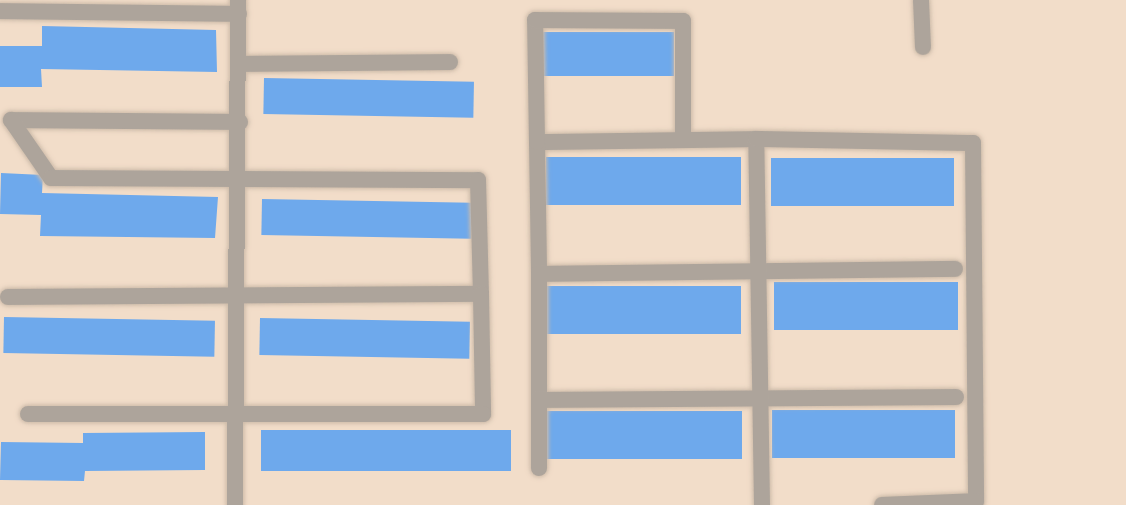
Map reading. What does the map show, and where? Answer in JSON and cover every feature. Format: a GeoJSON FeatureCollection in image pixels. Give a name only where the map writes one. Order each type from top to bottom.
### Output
{"type":"FeatureCollection","features":[{"type":"Feature","properties":{"kind":"street"},"geometry":{"type":"LineString","coordinates":[[921,0],[923,47]]}},
{"type":"Feature","properties":{"kind":"street"},"geometry":{"type":"LineString","coordinates":[[0,11],[238,7],[240,122],[235,505]]}},
{"type":"Feature","properties":{"kind":"street"},"geometry":{"type":"LineString","coordinates":[[539,468],[535,20],[683,21],[683,140]]}},
{"type":"Feature","properties":{"kind":"street"},"geometry":{"type":"LineString","coordinates":[[239,64],[450,62]]}},
{"type":"Feature","properties":{"kind":"street"},"geometry":{"type":"LineString","coordinates":[[28,414],[483,414],[478,180],[51,178],[11,120],[240,122]]}},
{"type":"Feature","properties":{"kind":"street"},"geometry":{"type":"LineString","coordinates":[[756,139],[762,505]]}},
{"type":"Feature","properties":{"kind":"street"},"geometry":{"type":"LineString","coordinates":[[537,142],[756,139],[974,143],[976,501],[882,505]]}},
{"type":"Feature","properties":{"kind":"street"},"geometry":{"type":"LineString","coordinates":[[539,274],[955,269]]}},
{"type":"Feature","properties":{"kind":"street"},"geometry":{"type":"LineString","coordinates":[[8,297],[481,294]]}},
{"type":"Feature","properties":{"kind":"street"},"geometry":{"type":"LineString","coordinates":[[539,400],[956,397]]}},
{"type":"Feature","properties":{"kind":"building"},"geometry":{"type":"Polygon","coordinates":[[[42,26],[216,30],[217,72],[41,69],[42,87],[0,87],[0,46],[42,46],[42,26]]]}},
{"type":"Feature","properties":{"kind":"building"},"geometry":{"type":"Polygon","coordinates":[[[542,32],[674,32],[674,76],[542,76],[542,32]]]}},
{"type":"Feature","properties":{"kind":"building"},"geometry":{"type":"Polygon","coordinates":[[[264,78],[474,82],[473,118],[263,114],[264,78]]]}},
{"type":"Feature","properties":{"kind":"building"},"geometry":{"type":"Polygon","coordinates":[[[546,157],[741,157],[741,205],[546,205],[546,157]]]}},
{"type":"Feature","properties":{"kind":"building"},"geometry":{"type":"Polygon","coordinates":[[[771,158],[954,158],[954,206],[771,206],[771,158]]]}},
{"type":"Feature","properties":{"kind":"building"},"geometry":{"type":"Polygon","coordinates":[[[1,173],[43,175],[42,193],[218,197],[215,238],[40,236],[41,215],[0,214],[1,173]]]}},
{"type":"Feature","properties":{"kind":"building"},"geometry":{"type":"Polygon","coordinates":[[[262,199],[472,203],[471,239],[261,235],[262,199]]]}},
{"type":"Feature","properties":{"kind":"building"},"geometry":{"type":"Polygon","coordinates":[[[774,282],[958,282],[958,330],[774,330],[774,282]]]}},
{"type":"Feature","properties":{"kind":"building"},"geometry":{"type":"Polygon","coordinates":[[[546,286],[741,286],[741,334],[546,334],[546,286]]]}},
{"type":"Feature","properties":{"kind":"building"},"geometry":{"type":"Polygon","coordinates":[[[4,317],[215,321],[214,357],[3,353],[4,317]]]}},
{"type":"Feature","properties":{"kind":"building"},"geometry":{"type":"Polygon","coordinates":[[[260,318],[470,322],[469,359],[259,355],[260,318]]]}},
{"type":"Feature","properties":{"kind":"building"},"geometry":{"type":"Polygon","coordinates":[[[772,410],[955,410],[955,458],[772,458],[772,410]]]}},
{"type":"Feature","properties":{"kind":"building"},"geometry":{"type":"Polygon","coordinates":[[[546,411],[742,411],[742,459],[546,459],[546,411]]]}},
{"type":"Feature","properties":{"kind":"building"},"geometry":{"type":"Polygon","coordinates":[[[261,430],[511,430],[511,471],[261,471],[261,430]]]}},
{"type":"Feature","properties":{"kind":"building"},"geometry":{"type":"Polygon","coordinates":[[[205,432],[205,470],[85,471],[84,481],[0,480],[1,442],[83,443],[83,433],[205,432]]]}}]}
